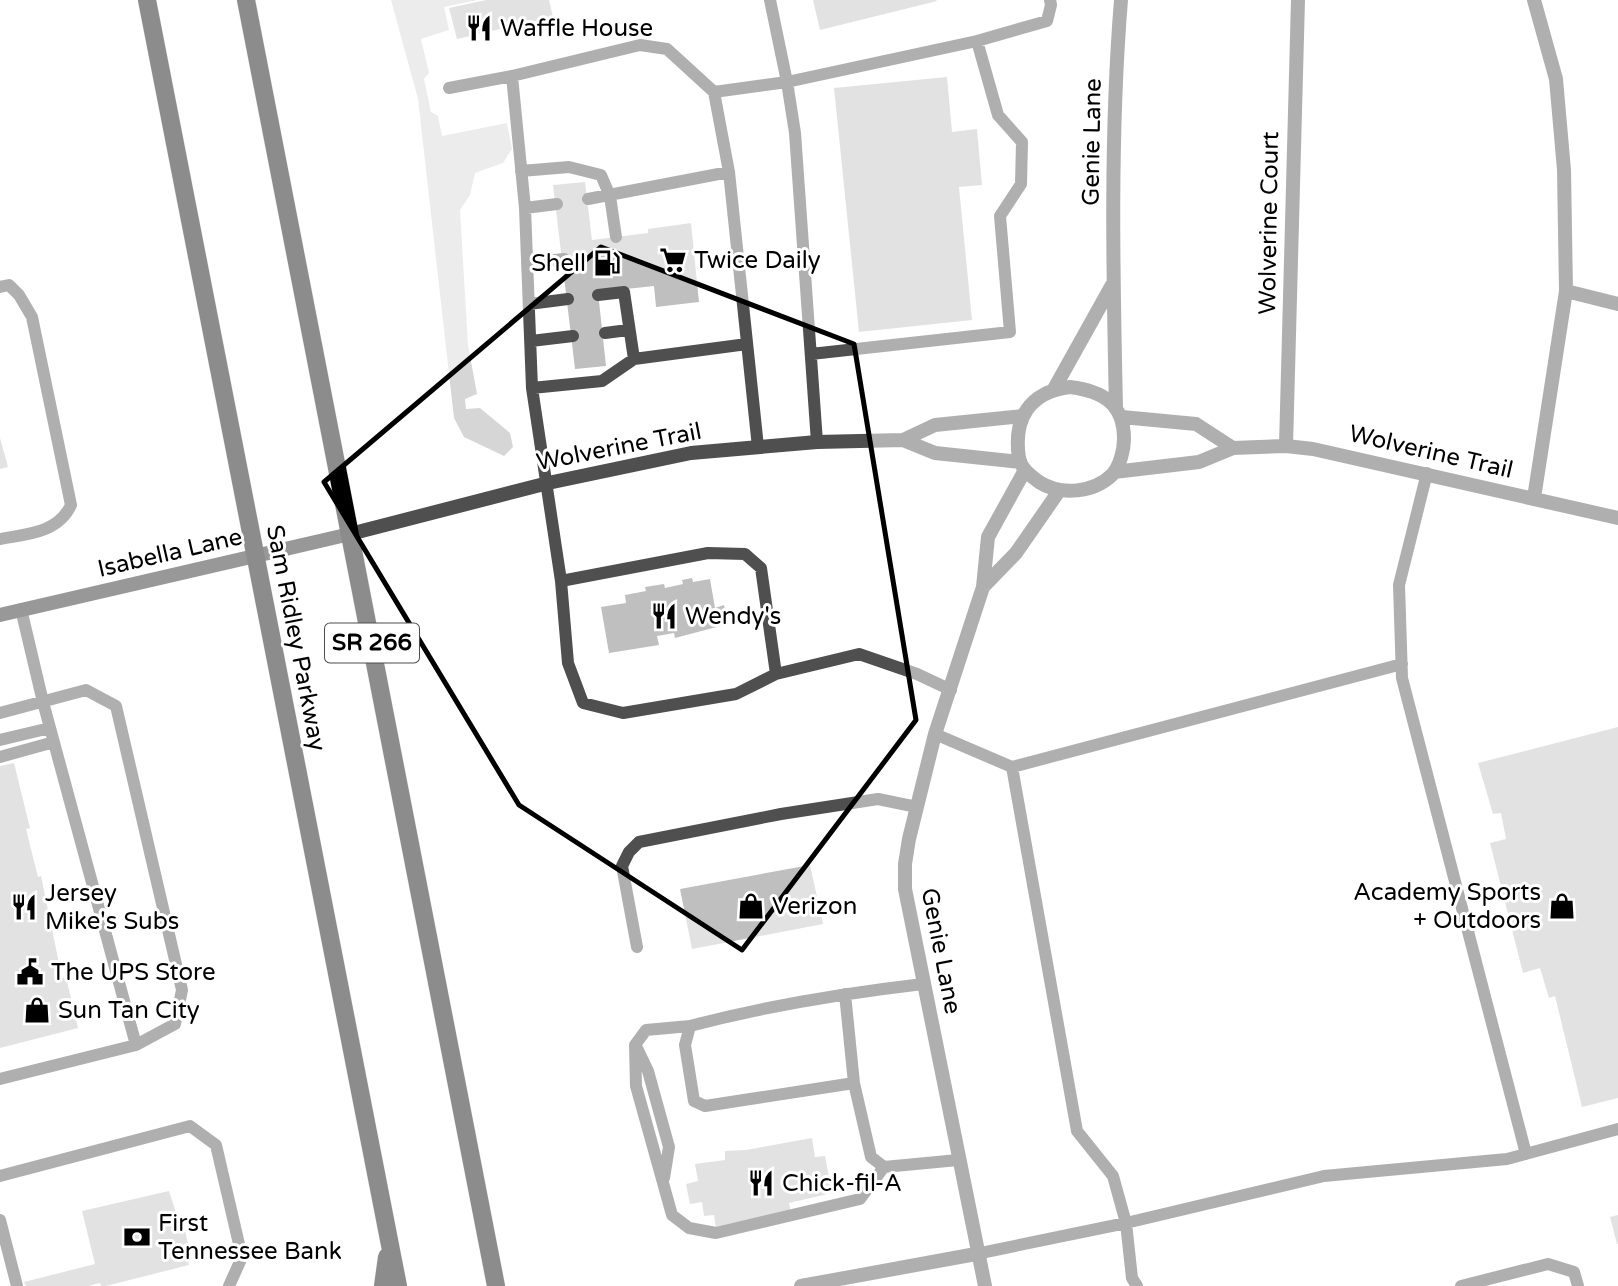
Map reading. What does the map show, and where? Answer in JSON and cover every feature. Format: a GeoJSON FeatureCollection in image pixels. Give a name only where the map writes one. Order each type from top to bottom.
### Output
{"type":"FeatureCollection","features":[{"type":"Feature","properties":{"kind":"main road","name":"Sam Ridley Parkway"},"geometry":{"type":"LineString","coordinates":[[147,0],[398,1286]]}},
{"type":"Feature","properties":{"kind":"main road","name":"SR 266"},"geometry":{"type":"LineString","coordinates":[[246,0],[496,1286]]}},
{"type":"Feature","properties":{"kind":"main road"},"geometry":{"type":"LineString","coordinates":[[383,1286],[390,1244]]}},
{"type":"Feature","properties":{"kind":"street","name":"Genie Lane"},"geometry":{"type":"LineString","coordinates":[[1119,412],[1113,284],[1116,71],[1121,0]]}},
{"type":"Feature","properties":{"kind":"street","name":"Wolverine Court"},"geometry":{"type":"LineString","coordinates":[[1286,446],[1298,0]]}},
{"type":"Feature","properties":{"kind":"street"},"geometry":{"type":"LineString","coordinates":[[1534,0],[1556,79],[1564,170],[1566,291],[1534,498]]}},
{"type":"Feature","properties":{"kind":"street","name":"Genie Lane"},"geometry":{"type":"LineString","coordinates":[[1054,389],[1113,284]]}},
{"type":"Feature","properties":{"kind":"street"},"geometry":{"type":"LineString","coordinates":[[1566,291],[1618,304]]}},
{"type":"Feature","properties":{"kind":"street"},"geometry":{"type":"LineString","coordinates":[[1119,412],[1124,448],[1114,472],[1101,483],[1076,491],[1059,491],[1047,487],[1022,466],[1017,433],[1030,404],[1054,389],[1070,387],[1099,394],[1119,412],[1196,424],[1233,448]]}},
{"type":"Feature","properties":{"kind":"street","name":"Wolverine Trail"},"geometry":{"type":"LineString","coordinates":[[903,440],[935,425],[1023,416]]}},
{"type":"Feature","properties":{"kind":"street","name":"Wolverine Trail"},"geometry":{"type":"LineString","coordinates":[[351,534],[548,483],[691,453],[817,442],[903,440],[935,453],[1022,466]]}},
{"type":"Feature","properties":{"kind":"street","name":"Wolverine Trail"},"geometry":{"type":"LineString","coordinates":[[1114,472],[1199,462],[1233,448],[1286,446],[1313,449],[1427,473],[1618,518]]}},
{"type":"Feature","properties":{"kind":"street","name":"Genie Lane"},"geometry":{"type":"LineString","coordinates":[[985,1286],[976,1254],[923,984],[905,889],[905,864],[934,734],[951,690],[983,587],[988,537],[1022,466]]}},
{"type":"Feature","properties":{"kind":"street","name":"Genie Lane"},"geometry":{"type":"LineString","coordinates":[[983,587],[1016,553],[1059,491]]}},
{"type":"Feature","properties":{"kind":"street","name":"Isabella Lane"},"geometry":{"type":"LineString","coordinates":[[0,615],[351,534]]}},
{"type":"Feature","properties":{"kind":"street"},"geometry":{"type":"LineString","coordinates":[[801,1286],[976,1254]]}},
{"type":"Feature","properties":{"kind":"lane"},"geometry":{"type":"LineString","coordinates":[[770,0],[787,82],[794,133],[817,442]]}},
{"type":"Feature","properties":{"kind":"lane"},"geometry":{"type":"LineString","coordinates":[[714,92],[787,82],[977,41],[1046,21],[1050,0]]}},
{"type":"Feature","properties":{"kind":"lane"},"geometry":{"type":"LineString","coordinates":[[811,354],[1010,332],[1000,216],[1021,184],[1022,142],[998,115],[977,41]]}},
{"type":"Feature","properties":{"kind":"lane"},"geometry":{"type":"LineString","coordinates":[[449,88],[512,76],[640,45],[667,49],[714,92],[729,172],[758,447]]}},
{"type":"Feature","properties":{"kind":"lane"},"geometry":{"type":"LineString","coordinates":[[512,76],[525,208],[533,388],[561,581],[568,663],[583,703],[623,713],[736,694],[776,674],[859,654],[917,674],[951,690]]}},
{"type":"Feature","properties":{"kind":"lane"},"geometry":{"type":"LineString","coordinates":[[521,171],[569,167],[601,175],[610,196],[616,237]]}},
{"type":"Feature","properties":{"kind":"lane"},"geometry":{"type":"LineString","coordinates":[[588,199],[729,172]]}},
{"type":"Feature","properties":{"kind":"lane"},"geometry":{"type":"LineString","coordinates":[[525,208],[557,204]]}},
{"type":"Feature","properties":{"kind":"lane"},"geometry":{"type":"LineString","coordinates":[[527,263],[564,259]]}},
{"type":"Feature","properties":{"kind":"lane"},"geometry":{"type":"LineString","coordinates":[[0,287],[9,285],[19,295],[32,317],[71,505],[65,517],[46,530],[0,539]]}},
{"type":"Feature","properties":{"kind":"lane"},"geometry":{"type":"LineString","coordinates":[[598,295],[624,292],[634,359]]}},
{"type":"Feature","properties":{"kind":"lane"},"geometry":{"type":"LineString","coordinates":[[529,304],[568,299]]}},
{"type":"Feature","properties":{"kind":"lane"},"geometry":{"type":"LineString","coordinates":[[605,333],[628,330]]}},
{"type":"Feature","properties":{"kind":"lane"},"geometry":{"type":"LineString","coordinates":[[531,341],[573,336]]}},
{"type":"Feature","properties":{"kind":"lane"},"geometry":{"type":"LineString","coordinates":[[533,388],[603,381],[634,359],[747,344]]}},
{"type":"Feature","properties":{"kind":"lane"},"geometry":{"type":"LineString","coordinates":[[1427,473],[1399,585],[1402,678],[1527,1154]]}},
{"type":"Feature","properties":{"kind":"lane"},"geometry":{"type":"LineString","coordinates":[[561,581],[708,553],[745,554],[761,568],[776,674]]}},
{"type":"Feature","properties":{"kind":"lane"},"geometry":{"type":"LineString","coordinates":[[21,609],[43,702],[136,1045]]}},
{"type":"Feature","properties":{"kind":"lane"},"geometry":{"type":"LineString","coordinates":[[934,734],[1012,766],[1402,664]]}},
{"type":"Feature","properties":{"kind":"lane"},"geometry":{"type":"LineString","coordinates":[[0,713],[86,690],[116,706],[181,990],[175,1024],[136,1045],[0,1079]]}},
{"type":"Feature","properties":{"kind":"lane"},"geometry":{"type":"LineString","coordinates":[[0,740],[50,728]]}},
{"type":"Feature","properties":{"kind":"lane"},"geometry":{"type":"LineString","coordinates":[[0,757],[54,742]]}},
{"type":"Feature","properties":{"kind":"lane"},"geometry":{"type":"LineString","coordinates":[[1012,766],[1077,1131],[1113,1176],[1126,1223],[1132,1278],[1137,1286]]}},
{"type":"Feature","properties":{"kind":"lane"},"geometry":{"type":"LineString","coordinates":[[637,947],[622,866],[629,852],[639,842],[781,814],[878,799],[917,807]]}},
{"type":"Feature","properties":{"kind":"lane"},"geometry":{"type":"LineString","coordinates":[[884,1167],[860,1199],[716,1233],[689,1228],[672,1215],[636,1086],[635,1045],[646,1030],[690,1026],[748,1011],[923,984]]}},
{"type":"Feature","properties":{"kind":"lane"},"geometry":{"type":"LineString","coordinates":[[845,994],[854,1083],[871,1157],[884,1167],[958,1160]]}},
{"type":"Feature","properties":{"kind":"lane"},"geometry":{"type":"LineString","coordinates":[[690,1026],[685,1045],[694,1101],[705,1106],[854,1083]]}},
{"type":"Feature","properties":{"kind":"lane"},"geometry":{"type":"LineString","coordinates":[[0,1176],[190,1126],[216,1145],[242,1256],[229,1286]]}},
{"type":"Feature","properties":{"kind":"lane"},"geometry":{"type":"LineString","coordinates":[[976,1254],[1126,1223],[1324,1176],[1507,1159],[1618,1129]]}},
{"type":"Feature","properties":{"kind":"lane"},"geometry":{"type":"LineString","coordinates":[[0,1220],[17,1286]]}},
{"type":"Feature","properties":{"kind":"lane"},"geometry":{"type":"LineString","coordinates":[[1461,1286],[1548,1265],[1574,1272],[1578,1286]]}},
{"type":"Feature","properties":{"kind":"highlighted area"},"geometry":{"type":"Polygon","coordinates":[[[601,247],[854,344],[916,720],[742,950],[519,805],[324,482],[601,247]]]}},
{"type":"Feature","properties":{"kind":"shaded area"},"geometry":{"type":"Polygon","coordinates":[[[391,0],[478,0],[444,7],[449,30],[421,39],[429,73],[424,79],[431,112],[438,116],[442,136],[507,123],[512,149],[503,163],[475,173],[470,195],[460,210],[468,345],[477,394],[465,399],[466,409],[480,408],[510,433],[513,447],[504,456],[464,437],[454,418],[418,99],[391,0]]]}},
{"type":"Feature","properties":{"kind":"building","name":"Waffle House"},"geometry":{"type":"Polygon","coordinates":[[[486,0],[549,0],[553,17],[457,39],[449,8],[486,0]]]}},
{"type":"Feature","properties":{"kind":"building"},"geometry":{"type":"Polygon","coordinates":[[[813,0],[936,0],[937,1],[820,30],[813,0]]]}},
{"type":"Feature","properties":{"kind":"building"},"geometry":{"type":"Polygon","coordinates":[[[947,77],[952,132],[977,129],[982,185],[959,187],[972,320],[859,332],[834,88],[947,77]]]}},
{"type":"Feature","properties":{"kind":"building","name":"Shell"},"geometry":{"type":"Polygon","coordinates":[[[585,182],[592,240],[648,233],[648,229],[691,223],[699,302],[656,307],[654,286],[598,292],[606,366],[575,369],[553,185],[585,182]]]}},
{"type":"Feature","properties":{"kind":"building"},"geometry":{"type":"Polygon","coordinates":[[[0,438],[8,467],[0,469],[0,438]]]}},
{"type":"Feature","properties":{"kind":"building","name":"Wendy's"},"geometry":{"type":"Polygon","coordinates":[[[692,578],[693,582],[710,579],[715,608],[724,605],[728,624],[675,638],[674,633],[657,636],[659,645],[609,653],[601,607],[626,603],[625,595],[646,591],[645,587],[664,584],[665,588],[683,584],[682,580],[692,578]]]}},
{"type":"Feature","properties":{"kind":"building","name":"Academy Sports + Outdoors"},"geometry":{"type":"Polygon","coordinates":[[[1618,727],[1618,1098],[1582,1107],[1555,996],[1549,998],[1540,968],[1523,973],[1490,843],[1506,839],[1501,813],[1493,814],[1478,763],[1618,727]]]}},
{"type":"Feature","properties":{"kind":"building"},"geometry":{"type":"Polygon","coordinates":[[[14,763],[30,828],[26,829],[38,877],[41,876],[62,978],[66,977],[78,1028],[0,1048],[0,766],[14,763]]]}},
{"type":"Feature","properties":{"kind":"building","name":"Verizon"},"geometry":{"type":"Polygon","coordinates":[[[810,865],[823,924],[692,949],[680,889],[810,865]]]}},
{"type":"Feature","properties":{"kind":"building","name":"Chick-fil-A"},"geometry":{"type":"Polygon","coordinates":[[[812,1138],[815,1157],[825,1156],[832,1193],[789,1203],[791,1214],[716,1228],[714,1215],[704,1216],[702,1202],[690,1204],[686,1184],[698,1181],[695,1164],[725,1160],[725,1151],[746,1150],[812,1138]]]}},
{"type":"Feature","properties":{"kind":"building","name":"First Tennessee Bank"},"geometry":{"type":"Polygon","coordinates":[[[169,1191],[180,1225],[184,1225],[189,1249],[185,1250],[189,1265],[106,1286],[101,1286],[100,1283],[88,1286],[26,1286],[24,1282],[95,1264],[82,1211],[169,1191]]]}},
{"type":"Feature","properties":{"kind":"building"},"geometry":{"type":"Polygon","coordinates":[[[1618,1215],[1618,1244],[1617,1244],[1610,1217],[1618,1215]]]}},
{"type":"Feature","properties":{"kind":"place","name":"Waffle House"},"geometry":{"type":"Point","coordinates":[479,28]}},
{"type":"Feature","properties":{"kind":"place","name":"Twice Daily"},"geometry":{"type":"Point","coordinates":[673,260]}},
{"type":"Feature","properties":{"kind":"place","name":"Shell"},"geometry":{"type":"Point","coordinates":[607,263]}},
{"type":"Feature","properties":{"kind":"place","name":"Wendy's"},"geometry":{"type":"Point","coordinates":[664,616]}},
{"type":"Feature","properties":{"kind":"place","name":"Verizon"},"geometry":{"type":"Point","coordinates":[751,906]}},
{"type":"Feature","properties":{"kind":"place","name":"Academy Sports + Outdoors"},"geometry":{"type":"Point","coordinates":[1562,906]}},
{"type":"Feature","properties":{"kind":"place","name":"Jersey Mike's Subs"},"geometry":{"type":"Point","coordinates":[24,907]}},
{"type":"Feature","properties":{"kind":"place","name":"The UPS Store"},"geometry":{"type":"Point","coordinates":[30,972]}},
{"type":"Feature","properties":{"kind":"place","name":"Sun Tan City"},"geometry":{"type":"Point","coordinates":[37,1010]}},
{"type":"Feature","properties":{"kind":"place","name":"Chick-fil-A"},"geometry":{"type":"Point","coordinates":[761,1183]}},
{"type":"Feature","properties":{"kind":"place","name":"First Tennessee Bank"},"geometry":{"type":"Point","coordinates":[137,1237]}}]}
